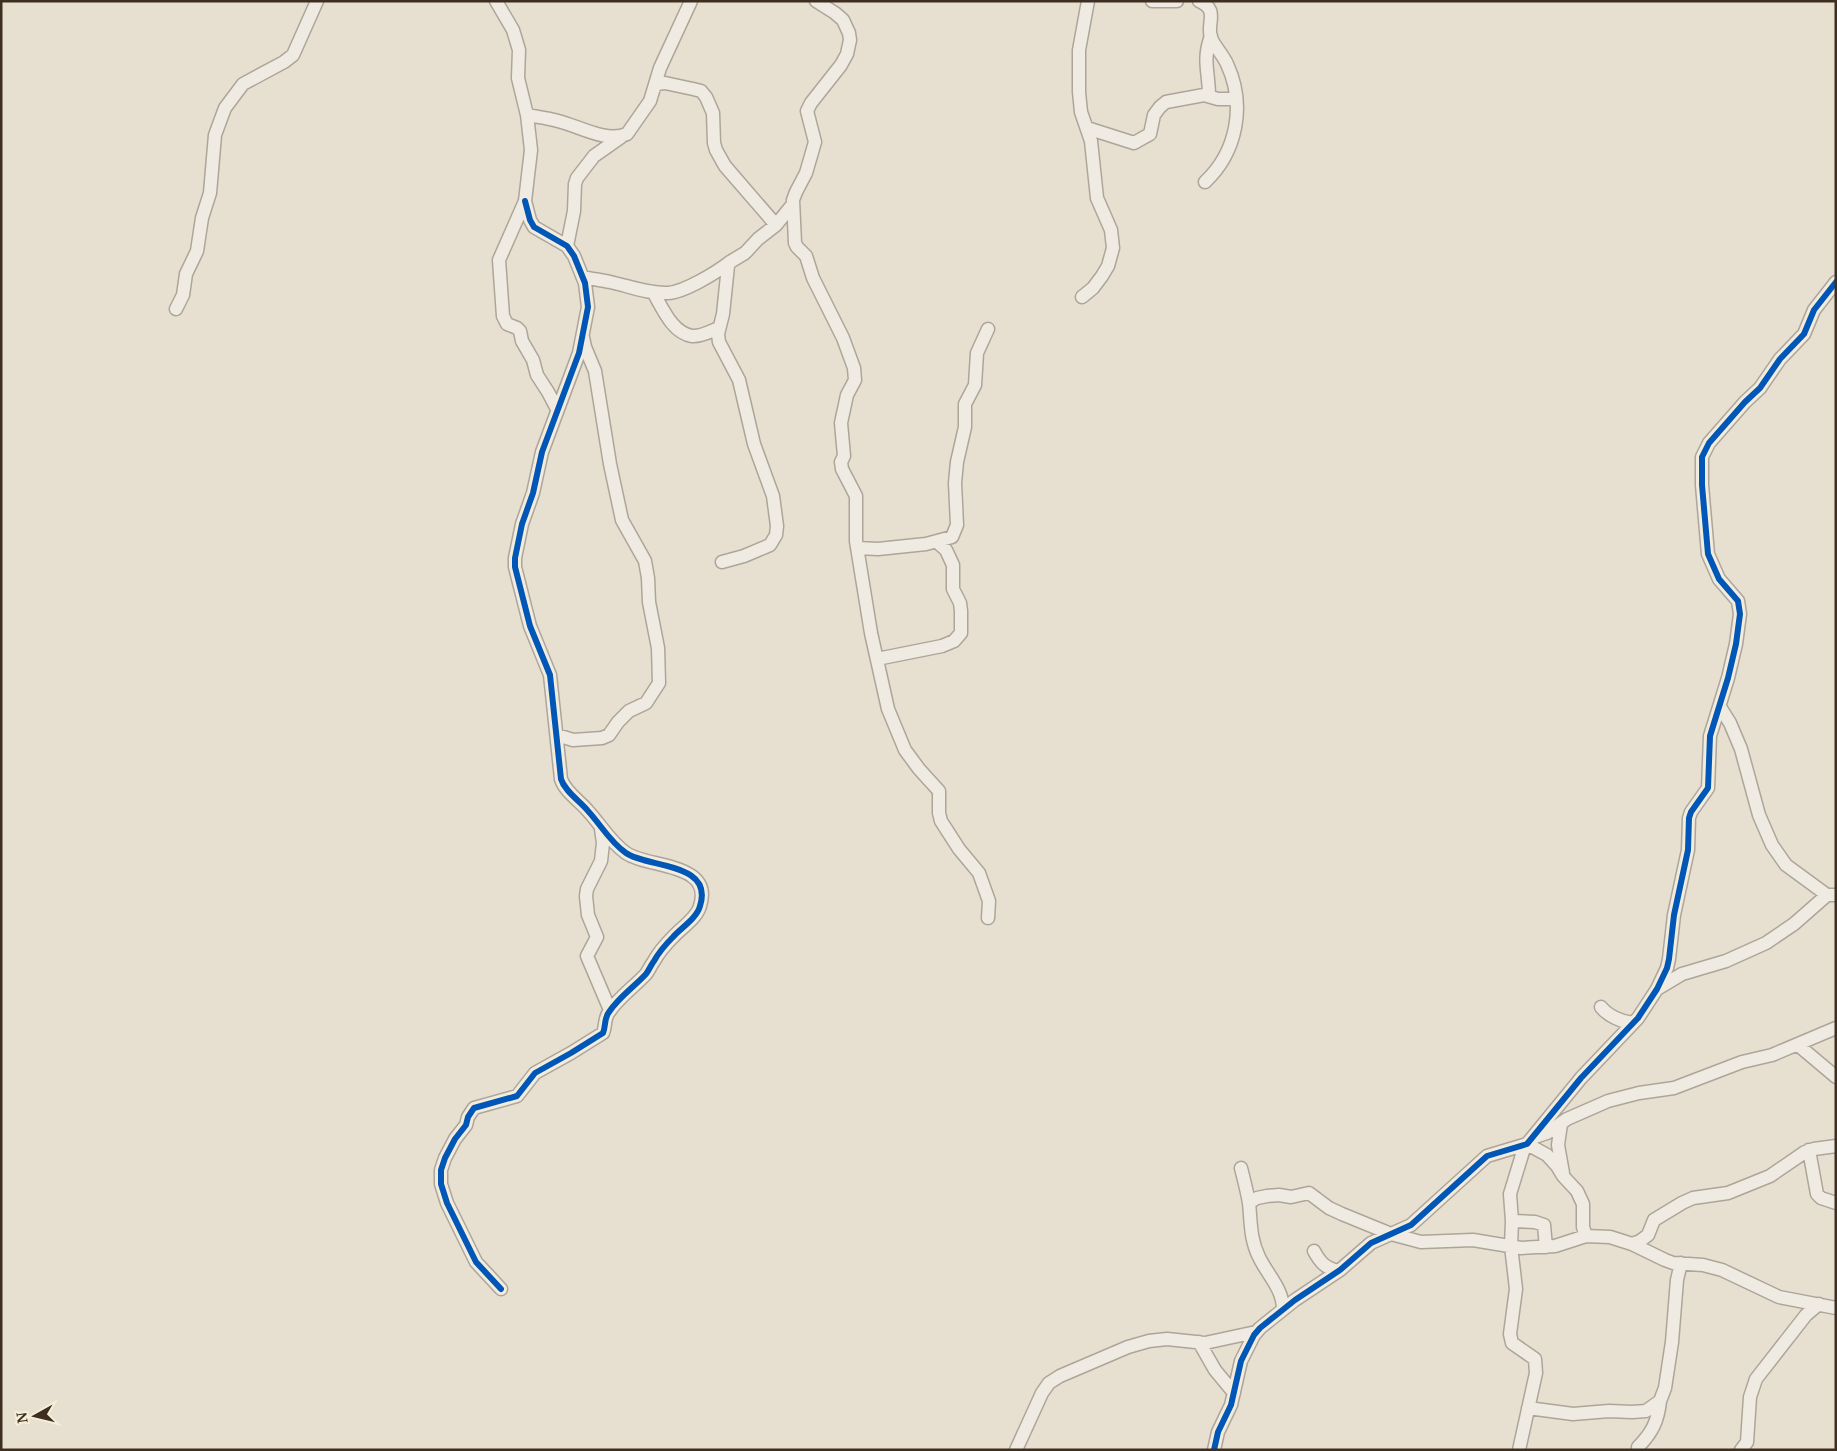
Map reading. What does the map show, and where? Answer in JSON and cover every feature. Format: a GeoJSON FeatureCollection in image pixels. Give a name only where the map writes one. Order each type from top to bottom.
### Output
{"type":"FeatureCollection","features":[{"type":"Feature","properties":{"kind":"street"},"geometry":{"type":"LineString","coordinates":[[176,309],[183,295],[185,278],[197,251],[203,212],[210,193],[216,135],[225,108],[243,84],[284,62],[293,55],[317,1]]}},
{"type":"Feature","properties":{"kind":"street"},"geometry":{"type":"LineString","coordinates":[[496,1],[513,30],[519,50],[518,78],[527,116],[531,150],[526,201],[530,220],[534,227],[567,246],[574,256],[583,277],[588,307],[576,361],[542,452],[533,493],[522,524],[515,558],[515,567],[530,626],[550,675],[562,784],[589,811],[609,837],[626,853],[647,862],[681,870],[689,874],[697,882],[702,896],[696,914],[665,946],[647,973],[606,1015],[605,1030],[601,1036],[535,1073],[517,1096],[474,1108],[468,1117],[466,1125],[455,1139],[445,1158],[441,1170],[441,1184],[447,1204],[476,1262],[501,1289]]}},
{"type":"Feature","properties":{"kind":"street"},"geometry":{"type":"LineString","coordinates":[[567,246],[574,212],[577,178],[594,156],[631,130],[646,109],[660,68],[691,1]]}},
{"type":"Feature","properties":{"kind":"street"},"geometry":{"type":"LineString","coordinates":[[795,243],[793,204],[796,192],[806,173],[815,142],[807,111],[811,103],[841,65],[847,54],[850,40],[843,20],[816,1]]}},
{"type":"Feature","properties":{"kind":"street"},"geometry":{"type":"LineString","coordinates":[[1082,297],[1093,288],[1102,276],[1108,266],[1113,248],[1111,230],[1096,198],[1093,153],[1080,102],[1078,61],[1088,1]]}},
{"type":"Feature","properties":{"kind":"street"},"geometry":{"type":"LineString","coordinates":[[1152,1],[1176,1]]}},
{"type":"Feature","properties":{"kind":"street"},"geometry":{"type":"LineString","coordinates":[[1199,1],[1209,8],[1212,13],[1211,36],[1205,60],[1209,80],[1209,96]]}},
{"type":"Feature","properties":{"kind":"street"},"geometry":{"type":"LineString","coordinates":[[1204,182],[1225,158],[1234,137],[1236,116],[1234,83],[1227,64],[1211,36]]}},
{"type":"Feature","properties":{"kind":"street"},"geometry":{"type":"LineString","coordinates":[[656,84],[701,91],[706,97],[713,113],[714,143],[725,166],[765,214],[806,256],[812,278],[843,338],[854,368],[854,380],[847,396],[841,423],[840,432],[844,456],[841,462],[842,469],[856,496],[855,534],[877,659],[888,709],[899,739],[913,762],[939,791],[939,814],[941,820],[959,850],[979,873],[989,901],[988,918]]}},
{"type":"Feature","properties":{"kind":"street"},"geometry":{"type":"LineString","coordinates":[[1087,128],[1134,143],[1150,134],[1154,115],[1163,104],[1186,98],[1209,96],[1218,99],[1236,99]]}},
{"type":"Feature","properties":{"kind":"street"},"geometry":{"type":"LineString","coordinates":[[527,116],[557,121],[598,134],[621,137]]}},
{"type":"Feature","properties":{"kind":"street"},"geometry":{"type":"LineString","coordinates":[[526,201],[499,260],[503,316],[507,324],[520,331],[522,341],[533,360],[537,375],[544,383],[557,409]]}},
{"type":"Feature","properties":{"kind":"street"},"geometry":{"type":"LineString","coordinates":[[583,277],[652,292],[667,293],[680,290],[716,272],[750,248],[776,224],[793,204]]}},
{"type":"Feature","properties":{"kind":"street"},"geometry":{"type":"LineString","coordinates":[[722,562],[770,546],[776,535],[777,526],[773,496],[754,444],[739,380],[719,342],[719,328],[723,314],[730,262]]}},
{"type":"Feature","properties":{"kind":"street"},"geometry":{"type":"LineString","coordinates":[[1519,1450],[1536,1373],[1536,1365],[1535,1359],[1512,1343],[1510,1334],[1516,1289],[1511,1246],[1510,1194],[1529,1142],[1581,1078],[1633,1023],[1657,988],[1669,959],[1674,915],[1688,850],[1689,818],[1691,812],[1708,788],[1710,736],[1720,707],[1736,644],[1740,614],[1738,601],[1719,579],[1708,554],[1702,485],[1702,457],[1709,443],[1744,402],[1760,388],[1780,359],[1804,334],[1814,310],[1836,282]]}},
{"type":"Feature","properties":{"kind":"street"},"geometry":{"type":"LineString","coordinates":[[652,292],[670,320],[687,334],[697,335],[719,328]]}},
{"type":"Feature","properties":{"kind":"street"},"geometry":{"type":"LineString","coordinates":[[858,548],[878,549],[937,542],[952,537],[957,525],[955,483],[957,462],[965,427],[965,404],[975,385],[977,353],[988,329]]}},
{"type":"Feature","properties":{"kind":"street"},"geometry":{"type":"LineString","coordinates":[[557,735],[573,740],[602,738],[609,735],[613,732],[618,722],[630,711],[646,703],[660,683],[658,654],[649,602],[645,561],[622,520],[610,464],[596,371],[584,347],[582,334]]}},
{"type":"Feature","properties":{"kind":"street"},"geometry":{"type":"LineString","coordinates":[[877,659],[942,646],[954,641],[960,633],[961,611],[960,603],[953,589],[953,565],[946,550],[937,542]]}},
{"type":"Feature","properties":{"kind":"street"},"geometry":{"type":"LineString","coordinates":[[1657,988],[1682,974],[1726,962],[1766,943],[1831,895],[1786,865],[1772,845],[1759,815],[1741,749],[1730,723],[1720,707]]}},
{"type":"Feature","properties":{"kind":"street"},"geometry":{"type":"LineString","coordinates":[[600,826],[603,854],[586,889],[588,915],[597,937],[587,956],[610,1010]]}},
{"type":"Feature","properties":{"kind":"street"},"geometry":{"type":"LineString","coordinates":[[1601,1007],[1604,1011],[1627,1023],[1633,1023]]}},
{"type":"Feature","properties":{"kind":"street"},"geometry":{"type":"LineString","coordinates":[[1214,1450],[1216,1440],[1231,1405],[1241,1362],[1256,1332],[1283,1309],[1338,1271],[1371,1243],[1411,1225],[1487,1156],[1529,1142],[1593,1107],[1608,1101],[1632,1094],[1674,1088],[1742,1062],[1772,1055],[1836,1028]]}},
{"type":"Feature","properties":{"kind":"street"},"geometry":{"type":"LineString","coordinates":[[1798,1044],[1836,1077]]}},
{"type":"Feature","properties":{"kind":"street"},"geometry":{"type":"LineString","coordinates":[[1561,1124],[1558,1145],[1564,1176]]}},
{"type":"Feature","properties":{"kind":"street"},"geometry":{"type":"LineString","coordinates":[[1529,1142],[1558,1166],[1581,1198],[1586,1236]]}},
{"type":"Feature","properties":{"kind":"street"},"geometry":{"type":"LineString","coordinates":[[1632,1244],[1648,1235],[1654,1220],[1692,1198],[1728,1194],[1770,1176],[1809,1150],[1836,1146]]}},
{"type":"Feature","properties":{"kind":"street"},"geometry":{"type":"LineString","coordinates":[[1809,1150],[1817,1194],[1821,1198],[1836,1203]]}},
{"type":"Feature","properties":{"kind":"street"},"geometry":{"type":"LineString","coordinates":[[1241,1168],[1249,1203],[1251,1234],[1258,1256],[1280,1293],[1283,1309]]}},
{"type":"Feature","properties":{"kind":"street"},"geometry":{"type":"LineString","coordinates":[[1249,1203],[1267,1196],[1279,1194],[1291,1197],[1309,1193],[1329,1208],[1391,1234],[1427,1243],[1473,1240],[1521,1248],[1556,1246],[1586,1236],[1614,1238],[1632,1244],[1665,1260],[1703,1265],[1722,1270],[1779,1297],[1836,1308]]}},
{"type":"Feature","properties":{"kind":"street"},"geometry":{"type":"LineString","coordinates":[[1512,1221],[1535,1222],[1544,1225],[1546,1247]]}},
{"type":"Feature","properties":{"kind":"street"},"geometry":{"type":"LineString","coordinates":[[1314,1251],[1320,1262],[1328,1268],[1338,1271]]}},
{"type":"Feature","properties":{"kind":"street"},"geometry":{"type":"LineString","coordinates":[[1638,1447],[1656,1424],[1660,1401],[1665,1388],[1672,1342],[1677,1280],[1681,1263]]}},
{"type":"Feature","properties":{"kind":"street"},"geometry":{"type":"LineString","coordinates":[[1741,1450],[1747,1442],[1750,1397],[1756,1379],[1806,1315],[1819,1304]]}},
{"type":"Feature","properties":{"kind":"street"},"geometry":{"type":"LineString","coordinates":[[1016,1450],[1034,1408],[1049,1383],[1084,1365],[1128,1347],[1149,1341],[1167,1339],[1205,1343],[1256,1332]]}},
{"type":"Feature","properties":{"kind":"street"},"geometry":{"type":"LineString","coordinates":[[1199,1342],[1215,1370],[1234,1393]]}},
{"type":"Feature","properties":{"kind":"street"},"geometry":{"type":"LineString","coordinates":[[1528,1408],[1573,1414],[1609,1411],[1632,1412],[1646,1411],[1660,1401]]}},
{"type":"Feature","properties":{"kind":"cycle path"},"geometry":{"type":"LineString","coordinates":[[501,1289],[476,1262],[447,1203],[441,1184],[441,1170],[445,1158],[455,1139],[466,1125],[468,1117],[474,1108],[517,1096],[535,1073],[603,1033],[607,1014],[646,974],[663,948],[696,915],[700,906],[702,892],[697,881],[688,874],[636,858],[620,849],[585,807],[569,792],[561,779],[550,675],[530,626],[515,567],[515,558],[522,524],[533,493],[542,452],[579,353],[588,307],[585,283],[574,256],[567,246],[534,227],[525,201]]}},
{"type":"Feature","properties":{"kind":"cycle path"},"geometry":{"type":"LineString","coordinates":[[1214,1450],[1218,1432],[1231,1405],[1241,1361],[1254,1335],[1260,1328],[1295,1300],[1340,1270],[1371,1243],[1411,1225],[1487,1156],[1527,1144],[1581,1078],[1638,1018],[1657,989],[1669,959],[1674,915],[1688,850],[1689,818],[1691,812],[1708,788],[1710,736],[1728,678],[1736,644],[1740,614],[1738,601],[1719,579],[1708,554],[1702,485],[1702,457],[1709,443],[1760,388],[1780,359],[1804,334],[1814,310],[1836,282]]}}]}
